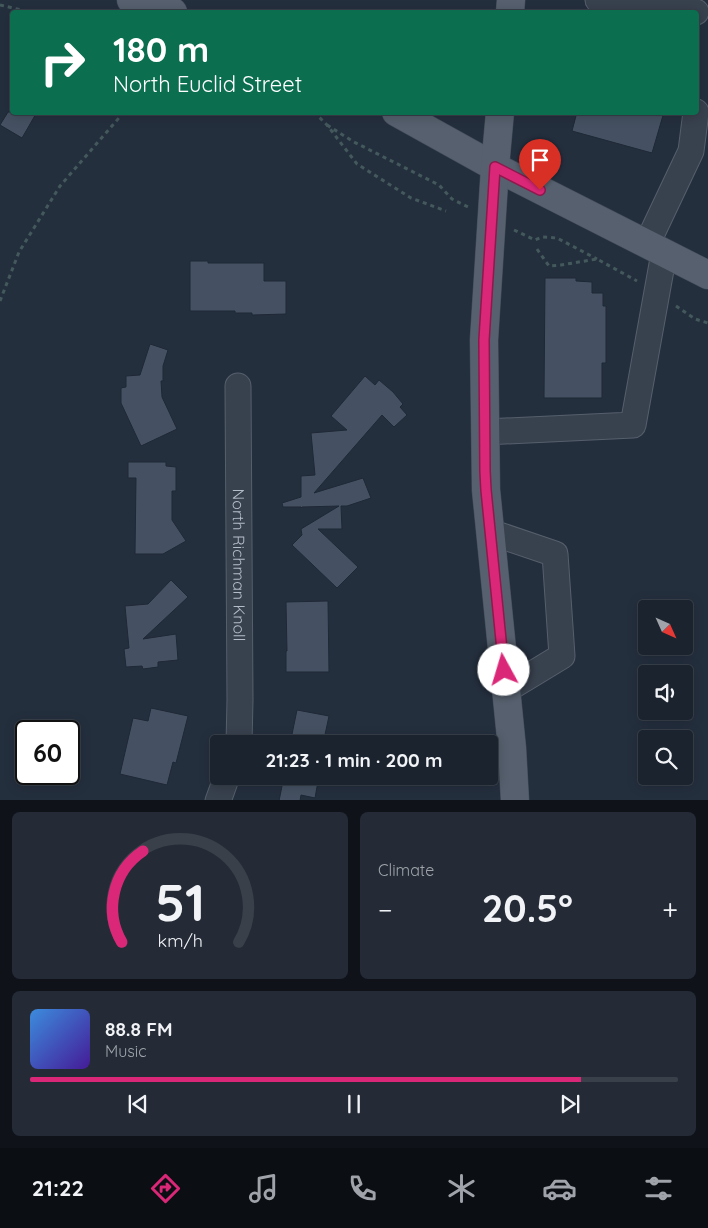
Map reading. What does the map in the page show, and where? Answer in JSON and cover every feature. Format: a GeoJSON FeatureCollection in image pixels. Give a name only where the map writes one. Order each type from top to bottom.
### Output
{"type":"FeatureCollection","features":[{"type":"Feature","properties":{"kind":"main road"},"geometry":{"type":"LineString","coordinates":[[131,0],[166,10]]}},
{"type":"Feature","properties":{"kind":"main road"},"geometry":{"type":"LineString","coordinates":[[401,115],[495,167],[708,275]]}},
{"type":"Feature","properties":{"kind":"main road"},"geometry":{"type":"LineString","coordinates":[[500,115],[484,340],[486,490],[512,748],[515,800]]}},
{"type":"Feature","properties":{"kind":"street"},"geometry":{"type":"LineString","coordinates":[[598,0],[697,8]]}},
{"type":"Feature","properties":{"kind":"street"},"geometry":{"type":"LineString","coordinates":[[485,432],[632,426],[657,292],[656,249],[691,151],[696,115]]}},
{"type":"Feature","properties":{"kind":"street","name":"North Richman Knoll"},"geometry":{"type":"LineString","coordinates":[[238,386],[239,735]]}},
{"type":"Feature","properties":{"kind":"street"},"geometry":{"type":"LineString","coordinates":[[490,532],[555,554],[562,656],[506,690]]}},
{"type":"Feature","properties":{"kind":"street"},"geometry":{"type":"LineString","coordinates":[[218,800],[224,785]]}},
{"type":"Feature","properties":{"kind":"path"},"geometry":{"type":"LineString","coordinates":[[0,5],[21,10]]}},
{"type":"Feature","properties":{"kind":"path"},"geometry":{"type":"LineString","coordinates":[[0,301],[19,252],[60,186],[121,115]]}},
{"type":"Feature","properties":{"kind":"path"},"geometry":{"type":"LineString","coordinates":[[317,115],[357,164],[411,198],[446,211]]}},
{"type":"Feature","properties":{"kind":"path"},"geometry":{"type":"LineString","coordinates":[[327,125],[354,142],[439,185],[452,199],[535,240],[542,236],[557,238],[657,292],[695,319],[708,323]]}},
{"type":"Feature","properties":{"kind":"path"},"geometry":{"type":"LineString","coordinates":[[537,249],[549,266],[597,258]]}},
{"type":"Feature","properties":{"kind":"building"},"geometry":{"type":"Polygon","coordinates":[[[8,112],[10,112],[10,115],[35,115],[22,138],[0,125],[8,112]]]}},
{"type":"Feature","properties":{"kind":"building"},"geometry":{"type":"Polygon","coordinates":[[[576,115],[663,115],[652,153],[572,131],[576,115]]]}},
{"type":"Feature","properties":{"kind":"building"},"geometry":{"type":"Polygon","coordinates":[[[190,261],[208,261],[208,263],[264,263],[264,281],[286,281],[286,314],[252,315],[252,313],[235,313],[235,311],[190,311],[190,261]]]}},
{"type":"Feature","properties":{"kind":"building"},"geometry":{"type":"Polygon","coordinates":[[[545,278],[576,278],[576,281],[592,282],[592,293],[603,293],[603,306],[606,306],[606,363],[602,363],[602,398],[544,398],[545,278]]]}},
{"type":"Feature","properties":{"kind":"building"},"geometry":{"type":"Polygon","coordinates":[[[150,344],[168,350],[163,366],[163,381],[161,381],[162,397],[177,429],[141,446],[121,403],[121,388],[126,387],[126,376],[140,375],[150,344]]]}},
{"type":"Feature","properties":{"kind":"building"},"geometry":{"type":"Polygon","coordinates":[[[365,376],[375,385],[379,380],[393,392],[403,404],[400,407],[407,415],[394,427],[382,415],[314,493],[363,478],[371,498],[347,506],[341,506],[342,529],[318,529],[358,567],[337,588],[292,545],[302,535],[301,529],[339,506],[301,508],[283,507],[282,503],[301,497],[301,476],[315,475],[311,433],[347,430],[331,416],[365,376]]]}},
{"type":"Feature","properties":{"kind":"building"},"geometry":{"type":"Polygon","coordinates":[[[128,462],[166,462],[166,466],[176,467],[176,491],[172,491],[172,520],[186,541],[163,554],[135,554],[136,478],[128,478],[128,462]]]}},
{"type":"Feature","properties":{"kind":"building"},"geometry":{"type":"Polygon","coordinates":[[[171,580],[188,597],[143,639],[176,634],[178,660],[158,662],[158,667],[143,669],[142,666],[126,667],[124,649],[129,648],[125,606],[148,604],[171,580]]]}},
{"type":"Feature","properties":{"kind":"building"},"geometry":{"type":"Polygon","coordinates":[[[328,601],[329,672],[286,672],[286,602],[328,601]]]}},
{"type":"Feature","properties":{"kind":"building"},"geometry":{"type":"Polygon","coordinates":[[[151,708],[188,716],[176,763],[173,762],[167,785],[120,774],[133,718],[148,721],[151,708]]]}},
{"type":"Feature","properties":{"kind":"building"},"geometry":{"type":"Polygon","coordinates":[[[297,710],[329,716],[325,735],[292,735],[297,710]]]}},
{"type":"Feature","properties":{"kind":"building"},"geometry":{"type":"Polygon","coordinates":[[[282,785],[317,785],[315,798],[301,795],[300,800],[279,800],[282,785]]]}},
{"type":"Feature","properties":{"kind":"route"},"geometry":{"type":"LineString","coordinates":[[504,670],[485,471],[484,340],[495,167],[540,190]]}}]}
